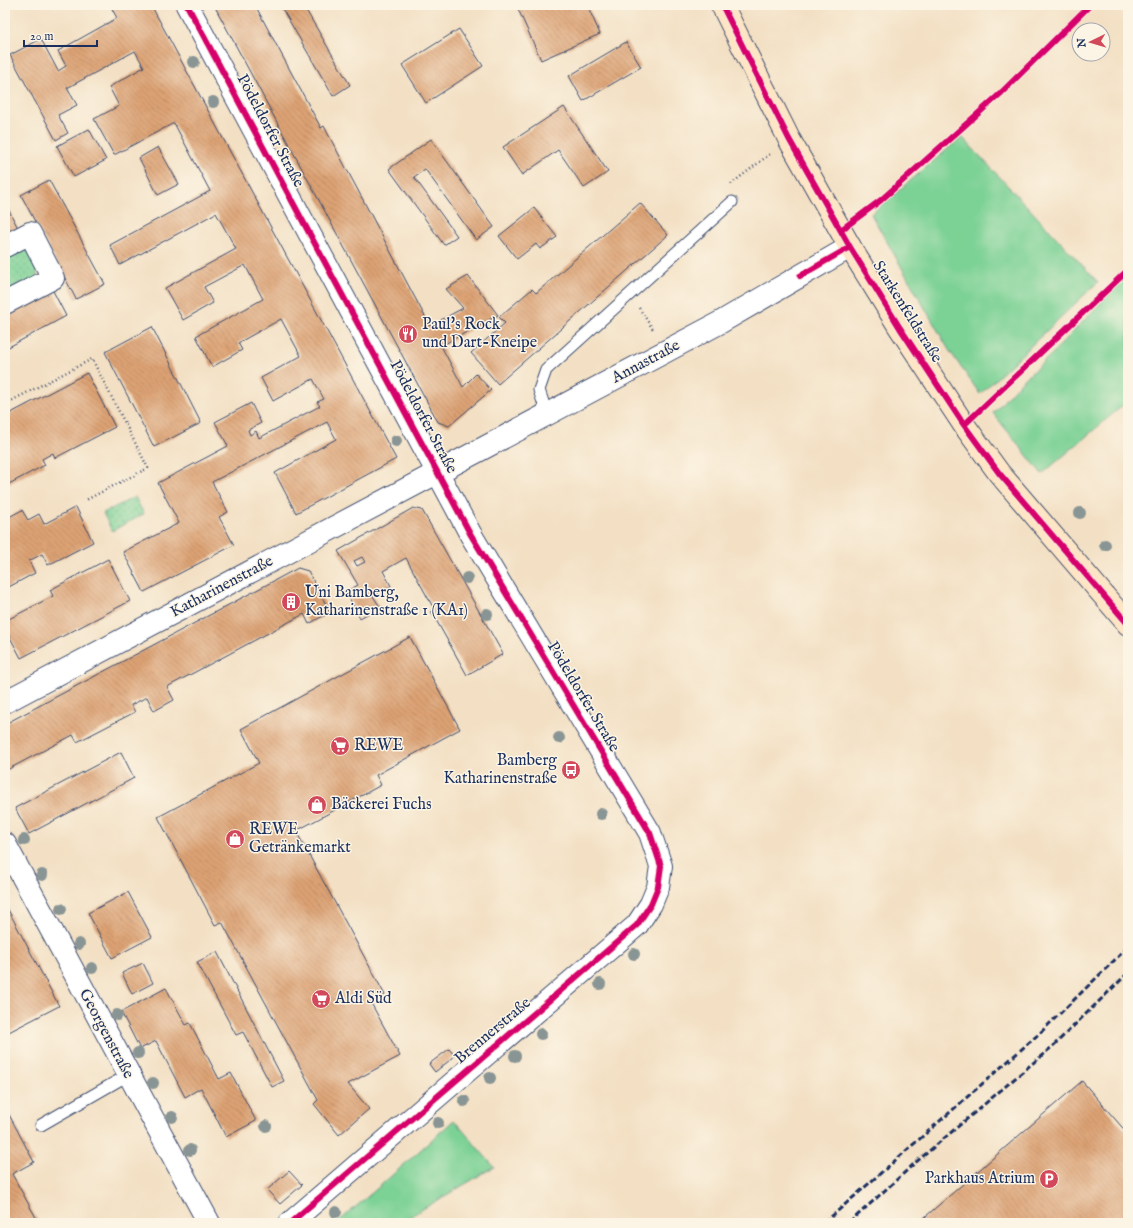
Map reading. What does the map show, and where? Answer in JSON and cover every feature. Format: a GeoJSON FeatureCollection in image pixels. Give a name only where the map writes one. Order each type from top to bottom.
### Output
{"type":"FeatureCollection","features":[{"type":"Feature","properties":{"kind":"street","name":"Pödeldorfer Straße"},"geometry":{"type":"LineString","coordinates":[[187,5],[439,472],[471,535],[650,833]]}},
{"type":"Feature","properties":{"kind":"street","name":"Starkenfeldstraße"},"geometry":{"type":"LineString","coordinates":[[722,5],[789,139],[850,247],[900,328],[964,425],[999,473],[1128,624]]}},
{"type":"Feature","properties":{"kind":"street"},"geometry":{"type":"LineString","coordinates":[[5,246],[30,233],[53,278],[5,303]]}},
{"type":"Feature","properties":{"kind":"street","name":"Annastraße"},"geometry":{"type":"LineString","coordinates":[[439,472],[721,322],[850,247]]}},
{"type":"Feature","properties":{"kind":"street","name":"Katharinenstraße"},"geometry":{"type":"LineString","coordinates":[[5,702],[439,472]]}},
{"type":"Feature","properties":{"kind":"street","name":"Brennerstraße"},"geometry":{"type":"LineString","coordinates":[[290,1223],[637,925],[651,904],[658,887],[661,866],[650,833]]}},
{"type":"Feature","properties":{"kind":"street","name":"Georgenstraße"},"geometry":{"type":"LineString","coordinates":[[5,844],[209,1223]]}},
{"type":"Feature","properties":{"kind":"lane"},"geometry":{"type":"LineString","coordinates":[[547,414],[539,390],[546,370],[732,202]]}},
{"type":"Feature","properties":{"kind":"lane"},"geometry":{"type":"LineString","coordinates":[[41,1125],[128,1075]]}},
{"type":"Feature","properties":{"kind":"path"},"geometry":{"type":"LineString","coordinates":[[731,184],[789,139]]}},
{"type":"Feature","properties":{"kind":"path"},"geometry":{"type":"LineString","coordinates":[[630,294],[666,351]]}},
{"type":"Feature","properties":{"kind":"path"},"geometry":{"type":"LineString","coordinates":[[5,404],[92,359],[148,468],[86,500]]}},
{"type":"Feature","properties":{"kind":"green space"},"geometry":{"type":"Polygon","coordinates":[[[962,137],[1098,282],[980,394],[949,350],[871,214],[962,137]]]}},
{"type":"Feature","properties":{"kind":"green space"},"geometry":{"type":"Polygon","coordinates":[[[20,248],[31,254],[38,272],[36,279],[5,299],[5,252],[20,248]]]}},
{"type":"Feature","properties":{"kind":"green space"},"geometry":{"type":"Polygon","coordinates":[[[1128,274],[1128,401],[1042,474],[993,413],[1020,383],[1051,355],[1128,274]]]}},
{"type":"Feature","properties":{"kind":"green space"},"geometry":{"type":"Polygon","coordinates":[[[135,497],[144,514],[112,531],[103,513],[135,497]]]}},
{"type":"Feature","properties":{"kind":"green space"},"geometry":{"type":"Polygon","coordinates":[[[454,1120],[494,1167],[399,1223],[337,1223],[380,1186],[454,1120]]]}},
{"type":"Feature","properties":{"kind":"building"},"geometry":{"type":"Polygon","coordinates":[[[110,5],[151,5],[396,459],[296,513],[275,473],[336,439],[327,422],[212,482],[228,512],[219,517],[234,545],[144,592],[123,552],[179,523],[158,483],[228,446],[215,422],[251,403],[261,423],[248,430],[250,435],[256,431],[259,438],[320,406],[317,402],[324,399],[313,379],[273,401],[261,378],[301,356],[281,319],[238,343],[242,350],[212,367],[196,336],[263,299],[245,265],[204,287],[213,303],[183,320],[165,288],[236,249],[216,213],[120,265],[110,245],[210,191],[174,123],[114,155],[94,119],[119,106],[109,87],[144,67],[135,51],[67,88],[77,105],[58,115],[68,133],[56,140],[10,55],[41,39],[58,71],[66,66],[58,51],[117,18],[110,5]]]}},
{"type":"Feature","properties":{"kind":"building"},"geometry":{"type":"Polygon","coordinates":[[[214,5],[255,5],[321,128],[324,126],[430,326],[463,308],[446,289],[468,276],[498,315],[441,346],[463,387],[476,374],[491,390],[449,426],[438,422],[214,5]]]}},
{"type":"Feature","properties":{"kind":"building"},"geometry":{"type":"Polygon","coordinates":[[[280,5],[303,5],[350,85],[333,96],[280,5]]]}},
{"type":"Feature","properties":{"kind":"building"},"geometry":{"type":"Polygon","coordinates":[[[520,5],[591,5],[592,8],[589,9],[600,34],[541,60],[518,9],[521,8],[520,5]]]}},
{"type":"Feature","properties":{"kind":"building"},"geometry":{"type":"Polygon","coordinates":[[[459,29],[483,66],[426,103],[402,65],[459,29]]]}},
{"type":"Feature","properties":{"kind":"building"},"geometry":{"type":"Polygon","coordinates":[[[626,42],[641,67],[583,101],[569,76],[626,42]]]}},
{"type":"Feature","properties":{"kind":"building"},"geometry":{"type":"Polygon","coordinates":[[[564,107],[608,172],[584,188],[558,150],[522,175],[503,147],[564,107]]]}},
{"type":"Feature","properties":{"kind":"building"},"geometry":{"type":"Polygon","coordinates":[[[89,129],[106,160],[74,177],[57,146],[89,129]]]}},
{"type":"Feature","properties":{"kind":"building"},"geometry":{"type":"Polygon","coordinates":[[[431,139],[494,227],[476,240],[425,169],[414,177],[457,236],[444,245],[389,169],[431,139]]]}},
{"type":"Feature","properties":{"kind":"building"},"geometry":{"type":"Polygon","coordinates":[[[158,147],[179,184],[158,195],[139,158],[158,147]]]}},
{"type":"Feature","properties":{"kind":"building"},"geometry":{"type":"Polygon","coordinates":[[[49,180],[105,284],[76,299],[21,195],[49,180]]]}},
{"type":"Feature","properties":{"kind":"building"},"geometry":{"type":"Polygon","coordinates":[[[5,203],[18,228],[5,235],[5,203]]]}},
{"type":"Feature","properties":{"kind":"building"},"geometry":{"type":"Polygon","coordinates":[[[640,203],[668,235],[498,384],[471,353],[505,323],[499,317],[532,289],[536,293],[640,203]]]}},
{"type":"Feature","properties":{"kind":"building"},"geometry":{"type":"Polygon","coordinates":[[[534,208],[557,237],[540,249],[536,244],[517,259],[499,236],[534,208]]]}},
{"type":"Feature","properties":{"kind":"building"},"geometry":{"type":"Polygon","coordinates":[[[51,287],[66,316],[5,349],[5,312],[51,287]]]}},
{"type":"Feature","properties":{"kind":"building"},"geometry":{"type":"Polygon","coordinates":[[[152,327],[201,423],[154,447],[105,352],[152,327]]]}},
{"type":"Feature","properties":{"kind":"building"},"geometry":{"type":"Polygon","coordinates":[[[87,373],[115,427],[55,458],[53,453],[42,459],[45,465],[5,486],[5,416],[87,373]]]}},
{"type":"Feature","properties":{"kind":"building"},"geometry":{"type":"Polygon","coordinates":[[[76,507],[93,542],[48,565],[42,554],[29,561],[35,573],[5,589],[5,515],[7,518],[22,510],[28,520],[39,514],[44,524],[76,507]]]}},
{"type":"Feature","properties":{"kind":"building"},"geometry":{"type":"Polygon","coordinates":[[[413,508],[422,510],[503,654],[467,675],[431,611],[434,609],[406,558],[383,571],[391,586],[373,596],[380,607],[360,618],[346,592],[358,585],[338,551],[413,508]],[[362,557],[354,561],[357,566],[365,562],[362,557]]]}},
{"type":"Feature","properties":{"kind":"building"},"geometry":{"type":"Polygon","coordinates":[[[108,559],[130,601],[21,658],[5,628],[5,621],[53,596],[50,590],[108,559]]]}},
{"type":"Feature","properties":{"kind":"building"},"geometry":{"type":"Polygon","coordinates":[[[298,568],[308,571],[330,612],[309,624],[304,614],[167,687],[174,700],[154,711],[147,697],[131,705],[135,712],[77,742],[73,735],[5,771],[5,724],[298,568]]]}},
{"type":"Feature","properties":{"kind":"building"},"geometry":{"type":"Polygon","coordinates":[[[410,637],[460,729],[376,775],[381,785],[296,831],[385,995],[371,1003],[400,1056],[348,1084],[369,1109],[339,1135],[314,1104],[318,1100],[222,922],[215,925],[158,817],[259,763],[241,729],[410,637]]]}},
{"type":"Feature","properties":{"kind":"building"},"geometry":{"type":"Polygon","coordinates":[[[121,752],[134,778],[29,834],[15,808],[121,752]]]}},
{"type":"Feature","properties":{"kind":"building"},"geometry":{"type":"Polygon","coordinates":[[[128,892],[152,937],[112,958],[88,913],[128,892]]]}},
{"type":"Feature","properties":{"kind":"building"},"geometry":{"type":"Polygon","coordinates":[[[5,904],[59,1006],[5,1034],[5,904]]]}},
{"type":"Feature","properties":{"kind":"building"},"geometry":{"type":"Polygon","coordinates":[[[217,952],[284,1081],[272,1087],[243,1032],[236,1035],[197,962],[217,952]]]}},
{"type":"Feature","properties":{"kind":"building"},"geometry":{"type":"Polygon","coordinates":[[[143,963],[153,983],[132,994],[122,973],[143,963]]]}},
{"type":"Feature","properties":{"kind":"building"},"geometry":{"type":"Polygon","coordinates":[[[166,988],[186,1025],[190,1023],[219,1079],[231,1073],[256,1121],[226,1137],[201,1088],[185,1097],[156,1041],[140,1049],[121,1012],[166,988]]]}},
{"type":"Feature","properties":{"kind":"building"},"geometry":{"type":"Polygon","coordinates":[[[449,1049],[455,1056],[435,1072],[429,1064],[449,1049]]]}},
{"type":"Feature","properties":{"kind":"building","name":"Parkhaus Atrium"},"geometry":{"type":"Polygon","coordinates":[[[1082,1081],[1128,1134],[1128,1223],[918,1223],[1082,1081]]]}},
{"type":"Feature","properties":{"kind":"building"},"geometry":{"type":"Polygon","coordinates":[[[5,1107],[34,1162],[12,1174],[39,1223],[5,1223],[5,1107]]]}},
{"type":"Feature","properties":{"kind":"building"},"geometry":{"type":"Polygon","coordinates":[[[289,1171],[302,1185],[280,1204],[267,1190],[289,1171]]]}},
{"type":"Feature","properties":{"kind":"railway"},"geometry":{"type":"LineString","coordinates":[[824,1223],[1040,1033],[1128,947]]}},
{"type":"Feature","properties":{"kind":"railway"},"geometry":{"type":"LineString","coordinates":[[849,1223],[915,1163],[1053,1046],[1128,973]]}},
{"type":"Feature","properties":{"kind":"cycle path"},"geometry":{"type":"LineString","coordinates":[[187,5],[471,535],[650,833],[661,866],[658,887],[651,904],[637,925],[290,1223]]}},
{"type":"Feature","properties":{"kind":"cycle path"},"geometry":{"type":"LineString","coordinates":[[722,5],[789,139],[850,247],[900,328],[964,425],[999,473],[1128,624]]}},
{"type":"Feature","properties":{"kind":"cycle path"},"geometry":{"type":"LineString","coordinates":[[841,230],[881,200],[1000,94],[1090,5]]}},
{"type":"Feature","properties":{"kind":"cycle path"},"geometry":{"type":"LineString","coordinates":[[800,276],[850,247]]}},
{"type":"Feature","properties":{"kind":"cycle path"},"geometry":{"type":"LineString","coordinates":[[964,425],[1128,270]]}},
{"type":"Feature","properties":{"kind":"place","name":"Paul's Rock und Dart-Kneipe"},"geometry":{"type":"Point","coordinates":[408,334]}},
{"type":"Feature","properties":{"kind":"place","name":"Uni Bamberg, Katharinenstraße 1 (KA1)"},"geometry":{"type":"Point","coordinates":[291,602]}},
{"type":"Feature","properties":{"kind":"place","name":"REWE"},"geometry":{"type":"Point","coordinates":[340,746]}},
{"type":"Feature","properties":{"kind":"place","name":"Bamberg Katharinenstraße"},"geometry":{"type":"Point","coordinates":[571,770]}},
{"type":"Feature","properties":{"kind":"place","name":"Bäckerei Fuchs"},"geometry":{"type":"Point","coordinates":[317,805]}},
{"type":"Feature","properties":{"kind":"place","name":"REWE Getränkemarkt"},"geometry":{"type":"Point","coordinates":[235,839]}},
{"type":"Feature","properties":{"kind":"place","name":"Aldi Süd"},"geometry":{"type":"Point","coordinates":[321,999]}},
{"type":"Feature","properties":{"kind":"place","name":"Parkhaus Atrium"},"geometry":{"type":"Point","coordinates":[1049,1179]}}]}
